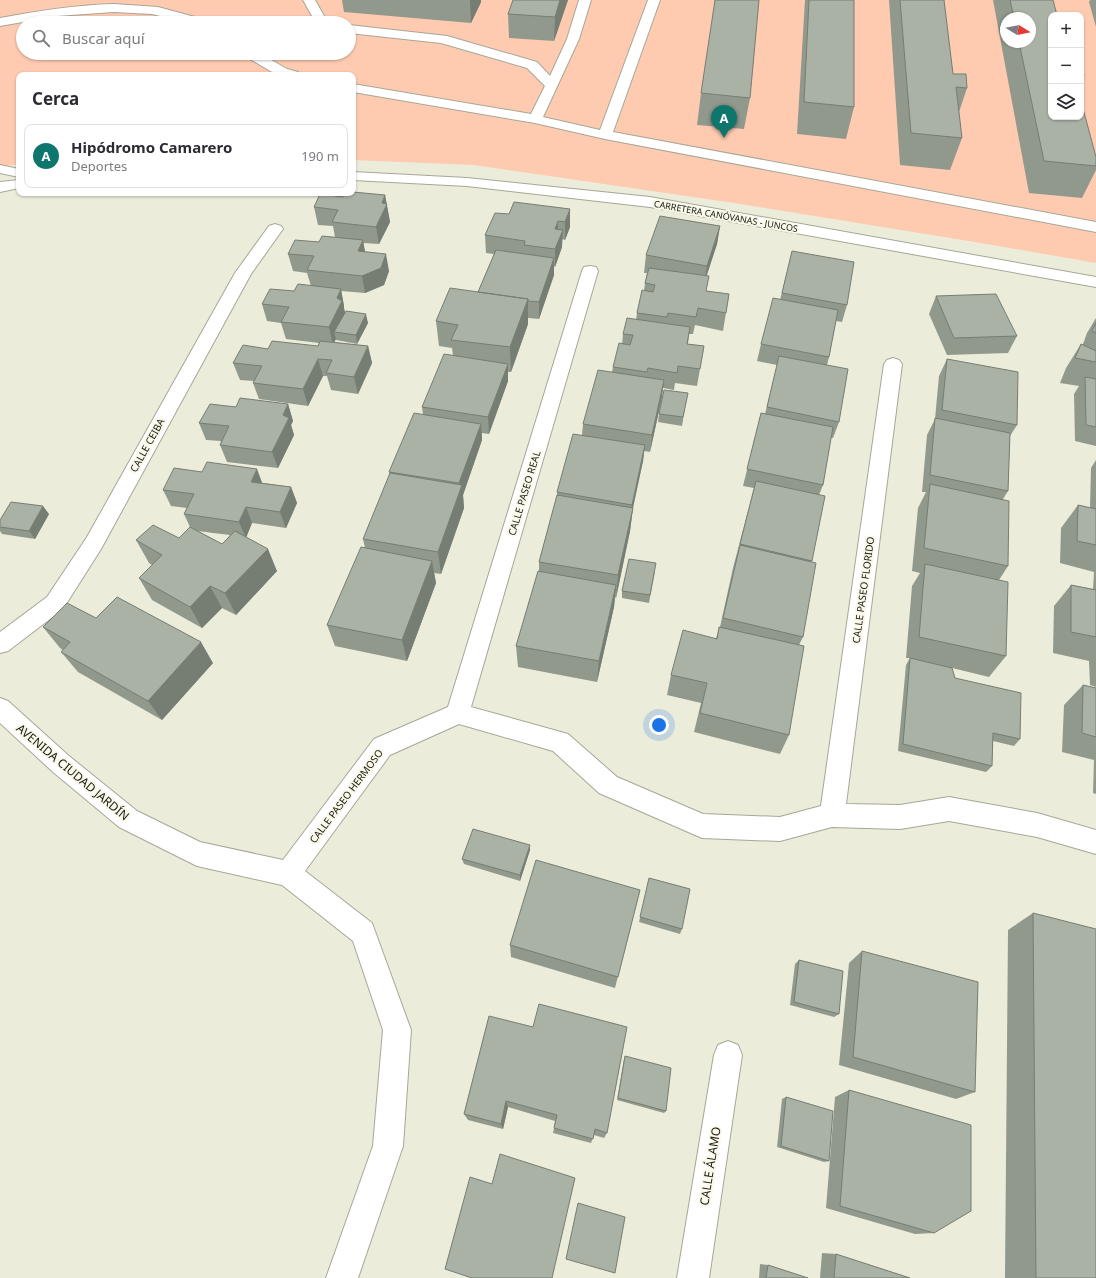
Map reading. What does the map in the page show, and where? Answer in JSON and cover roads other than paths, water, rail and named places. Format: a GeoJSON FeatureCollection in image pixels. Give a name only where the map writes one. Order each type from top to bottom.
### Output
{"type":"FeatureCollection","features":[{"type":"Feature","properties":{"kind":"street"},"geometry":{"type":"LineString","coordinates":[[309,0],[318,16]]}},
{"type":"Feature","properties":{"kind":"street"},"geometry":{"type":"LineString","coordinates":[[535,119],[573,39],[585,0]]}},
{"type":"Feature","properties":{"kind":"street"},"geometry":{"type":"LineString","coordinates":[[605,134],[654,0]]}},
{"type":"Feature","properties":{"kind":"street"},"geometry":{"type":"LineString","coordinates":[[39,16],[92,8],[114,7],[152,10],[178,16]]}},
{"type":"Feature","properties":{"kind":"street"},"geometry":{"type":"LineString","coordinates":[[0,22],[16,20]]}},
{"type":"Feature","properties":{"kind":"street"},"geometry":{"type":"LineString","coordinates":[[356,30],[450,41],[532,65],[552,86]]}},
{"type":"Feature","properties":{"kind":"street"},"geometry":{"type":"LineString","coordinates":[[262,60],[282,72]]}},
{"type":"Feature","properties":{"kind":"street"},"geometry":{"type":"LineString","coordinates":[[356,89],[535,119],[605,134],[1096,226]]}},
{"type":"Feature","properties":{"kind":"street"},"geometry":{"type":"LineString","coordinates":[[0,169],[16,172]]}},
{"type":"Feature","properties":{"kind":"street","name":"CARRETERA CANÓVANAS - JUNCOS"},"geometry":{"type":"LineString","coordinates":[[356,176],[467,182],[650,202],[1096,282]]}},
{"type":"Feature","properties":{"kind":"street"},"geometry":{"type":"LineString","coordinates":[[0,187],[16,184]]}},
{"type":"Feature","properties":{"kind":"street","name":"CALLE CEIBA"},"geometry":{"type":"LineString","coordinates":[[0,644],[54,603],[94,543],[243,273],[275,229]]}},
{"type":"Feature","properties":{"kind":"street","name":"CALLE PASEO REAL"},"geometry":{"type":"LineString","coordinates":[[458,714],[590,271]]}},
{"type":"Feature","properties":{"kind":"street","name":"CALLE PASEO FLORIDO"},"geometry":{"type":"LineString","coordinates":[[832,815],[893,364]]}},
{"type":"Feature","properties":{"kind":"street","name":"AVENIDA CIUDAD JARDÍN"},"geometry":{"type":"LineString","coordinates":[[0,708],[61,764],[128,819],[197,854],[288,874],[363,932],[397,1030],[388,1146],[342,1278]]}},
{"type":"Feature","properties":{"kind":"street"},"geometry":{"type":"LineString","coordinates":[[458,714],[560,742],[608,785],[702,826],[780,829],[832,815],[900,817],[949,808],[1037,825],[1096,842]]}},
{"type":"Feature","properties":{"kind":"street","name":"CALLE PASEO HERMOSO"},"geometry":{"type":"LineString","coordinates":[[288,874],[382,747],[458,714]]}},
{"type":"Feature","properties":{"kind":"street","name":"CALLE ÁLAMO"},"geometry":{"type":"LineString","coordinates":[[693,1278],[728,1055]]}},
{"type":"Feature","properties":{"kind":"place","name":"Hipódromo Camarero"},"geometry":{"type":"Point","coordinates":[724,138]}}]}
